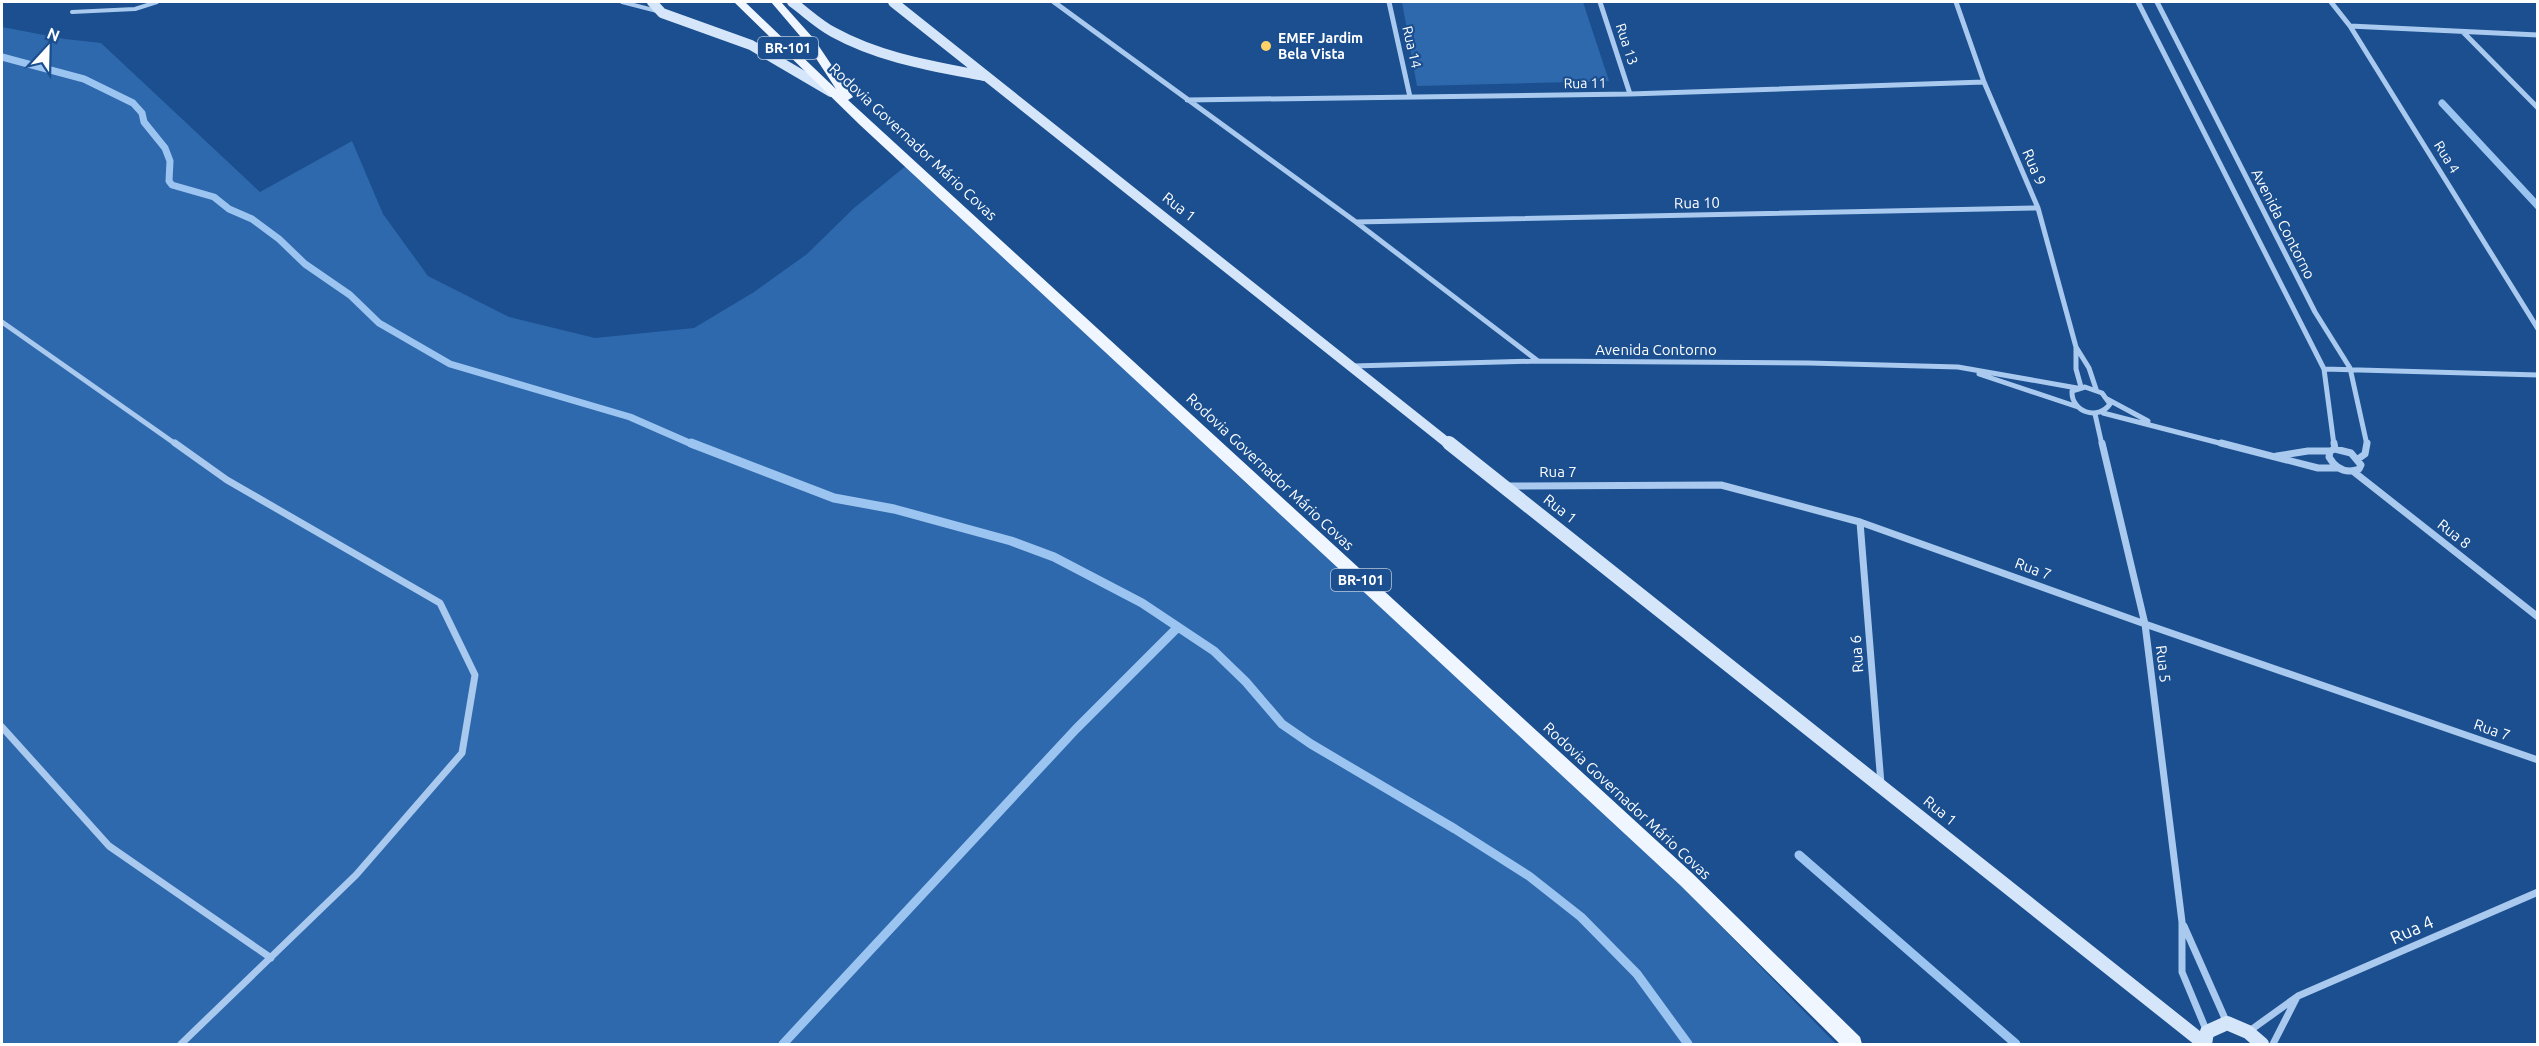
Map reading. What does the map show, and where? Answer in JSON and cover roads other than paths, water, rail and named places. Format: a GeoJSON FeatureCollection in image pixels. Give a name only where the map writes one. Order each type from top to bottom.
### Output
{"type":"FeatureCollection","features":[{"type":"Feature","properties":{"kind":"main road","name":"Rodovia Governador Mário Covas"},"geometry":{"type":"LineString","coordinates":[[739,2],[864,122],[1686,879],[1853,1044]]}},
{"type":"Feature","properties":{"kind":"main road"},"geometry":{"type":"LineString","coordinates":[[776,2],[810,41],[864,122]]}},
{"type":"Feature","properties":{"kind":"street"},"geometry":{"type":"LineString","coordinates":[[652,2],[662,13],[751,45],[837,95]]}},
{"type":"Feature","properties":{"kind":"street"},"geometry":{"type":"LineString","coordinates":[[792,2],[832,32],[862,46],[910,61],[988,77]]}},
{"type":"Feature","properties":{"kind":"street","name":"Rua 1"},"geometry":{"type":"LineString","coordinates":[[893,2],[2205,1040]]}},
{"type":"Feature","properties":{"kind":"street"},"geometry":{"type":"LineString","coordinates":[[1054,2],[1356,222],[1538,362]]}},
{"type":"Feature","properties":{"kind":"street","name":"Rua 14"},"geometry":{"type":"LineString","coordinates":[[1389,2],[1410,97]]}},
{"type":"Feature","properties":{"kind":"street","name":"Rua 13"},"geometry":{"type":"LineString","coordinates":[[1600,2],[1630,94]]}},
{"type":"Feature","properties":{"kind":"street","name":"Rua 9"},"geometry":{"type":"LineString","coordinates":[[1956,2],[1984,82],[2038,208],[2076,347],[2079,388],[2072,391],[2071,396],[2078,407]]}},
{"type":"Feature","properties":{"kind":"street","name":"Avenida Contorno"},"geometry":{"type":"LineString","coordinates":[[2138,2],[2324,369],[2333,450],[2329,457],[2337,468]]}},
{"type":"Feature","properties":{"kind":"street","name":"Avenida Contorno"},"geometry":{"type":"LineString","coordinates":[[2157,2],[2315,312],[2350,368],[2367,443],[2365,454],[2358,459],[2361,465],[2354,472]]}},
{"type":"Feature","properties":{"kind":"street","name":"Rua 4"},"geometry":{"type":"LineString","coordinates":[[2331,2],[2350,26],[2538,329]]}},
{"type":"Feature","properties":{"kind":"street"},"geometry":{"type":"LineString","coordinates":[[2350,26],[2538,35]]}},
{"type":"Feature","properties":{"kind":"street"},"geometry":{"type":"LineString","coordinates":[[2463,32],[2538,108]]}},
{"type":"Feature","properties":{"kind":"street","name":"Rua 11"},"geometry":{"type":"LineString","coordinates":[[1187,100],[1630,94],[1984,82]]}},
{"type":"Feature","properties":{"kind":"street","name":"Rua 10"},"geometry":{"type":"LineString","coordinates":[[1356,222],[2038,208]]}},
{"type":"Feature","properties":{"kind":"street"},"geometry":{"type":"LineString","coordinates":[[2,322],[227,480],[440,603],[475,675],[462,753],[356,875],[181,1044]]}},
{"type":"Feature","properties":{"kind":"street","name":"Rua 9"},"geometry":{"type":"LineString","coordinates":[[2076,347],[2089,368],[2096,389]]}},
{"type":"Feature","properties":{"kind":"street","name":"Avenida Contorno"},"geometry":{"type":"LineString","coordinates":[[1353,366],[1538,362],[1809,363],[1958,368],[2096,389]]}},
{"type":"Feature","properties":{"kind":"street","name":"Avenida Contorno"},"geometry":{"type":"LineString","coordinates":[[1958,368],[2099,413]]}},
{"type":"Feature","properties":{"kind":"street"},"geometry":{"type":"LineString","coordinates":[[2324,369],[2538,375]]}},
{"type":"Feature","properties":{"kind":"street"},"geometry":{"type":"LineString","coordinates":[[2096,389],[2107,399],[2154,424]]}},
{"type":"Feature","properties":{"kind":"street"},"geometry":{"type":"LineString","coordinates":[[2099,413],[2110,404],[2107,399]]}},
{"type":"Feature","properties":{"kind":"street"},"geometry":{"type":"LineString","coordinates":[[2099,413],[2154,424],[2318,468],[2337,468],[2354,472]]}},
{"type":"Feature","properties":{"kind":"street","name":"Rua 5"},"geometry":{"type":"LineString","coordinates":[[2099,413],[2145,624],[2182,922],[2182,972],[2205,1040]]}},
{"type":"Feature","properties":{"kind":"street"},"geometry":{"type":"LineString","coordinates":[[2273,457],[2308,451],[2333,450],[2352,453],[2358,459]]}},
{"type":"Feature","properties":{"kind":"street","name":"Rua 8"},"geometry":{"type":"LineString","coordinates":[[2354,472],[2538,617]]}},
{"type":"Feature","properties":{"kind":"street","name":"Rua 7"},"geometry":{"type":"LineString","coordinates":[[1504,486],[1721,485],[1860,522],[2145,624],[2538,760]]}},
{"type":"Feature","properties":{"kind":"street","name":"Rua 6"},"geometry":{"type":"LineString","coordinates":[[1860,522],[1881,784]]}},
{"type":"Feature","properties":{"kind":"street"},"geometry":{"type":"LineString","coordinates":[[2,727],[109,846],[271,958]]}},
{"type":"Feature","properties":{"kind":"street","name":"Rua 4"},"geometry":{"type":"LineString","coordinates":[[2248,1032],[2298,996],[2538,892]]}},
{"type":"Feature","properties":{"kind":"street","name":"Rua 5"},"geometry":{"type":"LineString","coordinates":[[2182,922],[2227,1023]]}},
{"type":"Feature","properties":{"kind":"street"},"geometry":{"type":"LineString","coordinates":[[2273,1044],[2298,996]]}},
{"type":"Feature","properties":{"kind":"street"},"geometry":{"type":"LineString","coordinates":[[2205,1040],[2227,1023],[2248,1032],[2262,1044]]}},
{"type":"Feature","properties":{"kind":"lane"},"geometry":{"type":"LineString","coordinates":[[72,12],[135,9],[157,2]]}},
{"type":"Feature","properties":{"kind":"lane"},"geometry":{"type":"LineString","coordinates":[[622,2],[662,13]]}},
{"type":"Feature","properties":{"kind":"waterway"},"geometry":{"type":"LineString","coordinates":[[2,57],[84,79],[133,103],[142,113],[144,122],[165,148],[170,161],[169,181],[172,185],[214,197],[229,209],[252,219],[279,239],[305,264],[350,295],[379,323],[450,364],[630,417],[694,445]]}},
{"type":"Feature","properties":{"kind":"waterway"},"geometry":{"type":"LineString","coordinates":[[2442,103],[2538,206]]}},
{"type":"Feature","properties":{"kind":"waterway"},"geometry":{"type":"LineString","coordinates":[[691,443],[834,498],[894,509],[1011,541],[1054,557],[1142,603],[1178,627]]}},
{"type":"Feature","properties":{"kind":"waterway"},"geometry":{"type":"LineString","coordinates":[[783,1044],[1076,729],[1178,627]]}},
{"type":"Feature","properties":{"kind":"waterway"},"geometry":{"type":"LineString","coordinates":[[1178,627],[1214,651],[1246,682],[1282,724],[1311,744],[1455,829],[1529,876],[1581,917],[1637,974],[1688,1044]]}},
{"type":"Feature","properties":{"kind":"waterway"},"geometry":{"type":"LineString","coordinates":[[1799,855],[2016,1044]]}},
{"type":"Feature","properties":{"kind":"place","name":"EMEF Jardim Bela Vista"},"geometry":{"type":"Point","coordinates":[1266,46]}}]}
